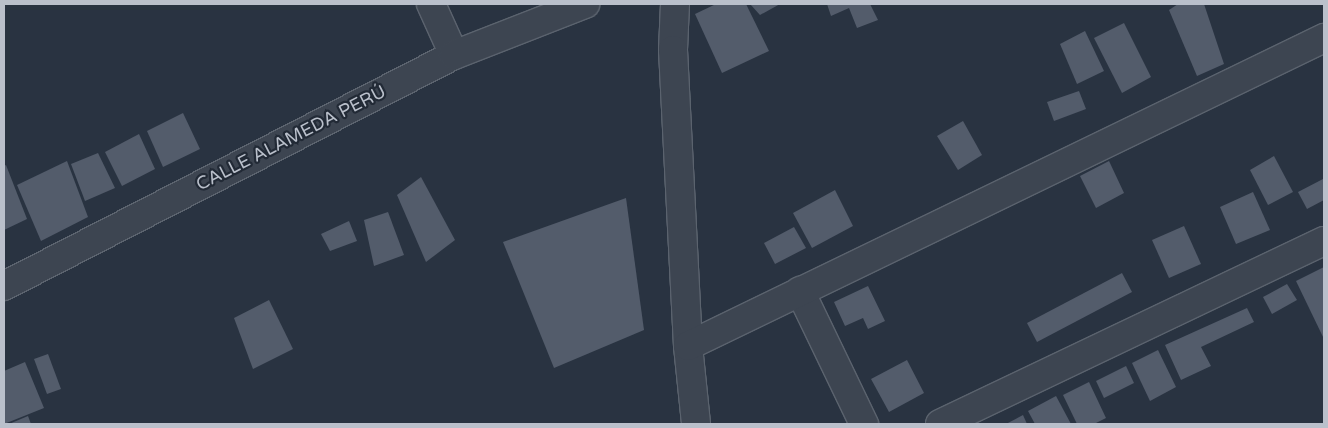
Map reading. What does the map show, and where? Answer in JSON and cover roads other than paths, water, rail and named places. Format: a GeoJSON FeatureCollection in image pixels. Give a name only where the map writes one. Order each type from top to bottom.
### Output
{"type":"FeatureCollection","features":[{"type":"Feature","properties":{"kind":"street"},"geometry":{"type":"LineString","coordinates":[[431,4],[454,55]]}},
{"type":"Feature","properties":{"kind":"street","name":"CALLE ALAMEDA PERÚ"},"geometry":{"type":"LineString","coordinates":[[4,286],[454,55],[585,4]]}},
{"type":"Feature","properties":{"kind":"street"},"geometry":{"type":"LineString","coordinates":[[674,4],[673,50],[688,346],[696,424]]}},
{"type":"Feature","properties":{"kind":"street"},"geometry":{"type":"LineString","coordinates":[[688,346],[1324,38]]}},
{"type":"Feature","properties":{"kind":"street"},"geometry":{"type":"LineString","coordinates":[[940,424],[1324,241]]}},
{"type":"Feature","properties":{"kind":"street"},"geometry":{"type":"LineString","coordinates":[[800,291],[864,424]]}}]}
